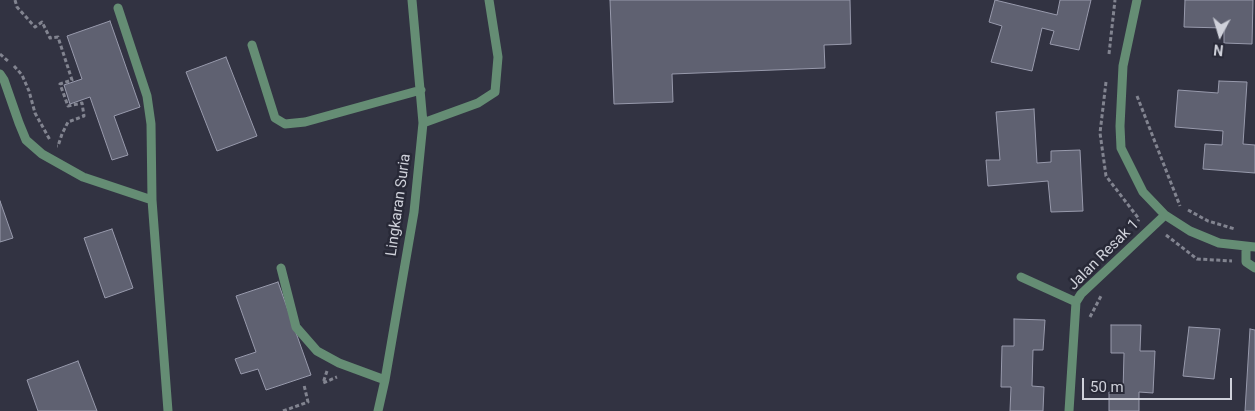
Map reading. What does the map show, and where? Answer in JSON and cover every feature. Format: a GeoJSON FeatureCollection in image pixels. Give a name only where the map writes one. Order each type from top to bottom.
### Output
{"type":"FeatureCollection","features":[{"type":"Feature","properties":{"kind":"street","name":"Lingkaran Suria"},"geometry":{"type":"LineString","coordinates":[[378,411],[414,212],[423,123],[412,0]]}},
{"type":"Feature","properties":{"kind":"street"},"geometry":{"type":"LineString","coordinates":[[423,123],[478,103],[495,92],[498,57],[489,0]]}},
{"type":"Feature","properties":{"kind":"street"},"geometry":{"type":"LineString","coordinates":[[1136,0],[1123,66],[1120,126],[1121,148],[1143,192],[1165,215],[1190,232],[1219,243],[1250,246],[1246,262],[1255,268]]}},
{"type":"Feature","properties":{"kind":"street"},"geometry":{"type":"LineString","coordinates":[[118,8],[147,96],[151,124],[152,200],[168,411]]}},
{"type":"Feature","properties":{"kind":"street"},"geometry":{"type":"LineString","coordinates":[[252,45],[275,118],[285,124],[305,122],[421,90]]}},
{"type":"Feature","properties":{"kind":"street"},"geometry":{"type":"LineString","coordinates":[[0,74],[4,80],[26,140],[42,154],[83,177],[152,200]]}},
{"type":"Feature","properties":{"kind":"street","name":"Jalan Resak 1"},"geometry":{"type":"LineString","coordinates":[[1069,411],[1076,302],[1081,294],[1165,215]]}},
{"type":"Feature","properties":{"kind":"street"},"geometry":{"type":"LineString","coordinates":[[281,268],[296,327],[317,351],[331,359],[385,380]]}},
{"type":"Feature","properties":{"kind":"street"},"geometry":{"type":"LineString","coordinates":[[1021,277],[1076,302]]}},
{"type":"Feature","properties":{"kind":"path"},"geometry":{"type":"LineString","coordinates":[[0,54],[22,75],[29,91],[35,114],[44,132],[51,142],[58,146],[68,122],[84,116],[82,103],[68,106],[60,84],[72,80],[58,37],[50,38],[42,22],[35,26],[17,7],[15,0]]}},
{"type":"Feature","properties":{"kind":"path"},"geometry":{"type":"LineString","coordinates":[[1109,57],[1115,0]]}},
{"type":"Feature","properties":{"kind":"path"},"geometry":{"type":"LineString","coordinates":[[1107,76],[1100,133],[1106,176],[1139,219],[1132,226]]}},
{"type":"Feature","properties":{"kind":"path"},"geometry":{"type":"LineString","coordinates":[[1136,93],[1179,205],[1208,221],[1236,229]]}},
{"type":"Feature","properties":{"kind":"path"},"geometry":{"type":"LineString","coordinates":[[1161,230],[1197,258],[1246,262]]}},
{"type":"Feature","properties":{"kind":"path"},"geometry":{"type":"LineString","coordinates":[[1087,323],[1103,293]]}},
{"type":"Feature","properties":{"kind":"path"},"geometry":{"type":"LineString","coordinates":[[331,359],[324,383],[335,377],[341,378]]}},
{"type":"Feature","properties":{"kind":"path"},"geometry":{"type":"LineString","coordinates":[[283,411],[308,402],[304,385]]}},
{"type":"Feature","properties":{"kind":"building"},"geometry":{"type":"Polygon","coordinates":[[[610,0],[850,0],[851,44],[824,45],[825,68],[672,74],[673,102],[614,104],[610,0]]]}},
{"type":"Feature","properties":{"kind":"building"},"geometry":{"type":"Polygon","coordinates":[[[995,0],[1057,15],[1060,0],[1091,0],[1079,50],[1050,44],[1054,31],[1042,28],[1032,71],[991,62],[1002,26],[989,22],[995,0]]]}},
{"type":"Feature","properties":{"kind":"building"},"geometry":{"type":"Polygon","coordinates":[[[1185,0],[1253,0],[1252,44],[1224,43],[1224,28],[1184,27],[1185,0]]]}},
{"type":"Feature","properties":{"kind":"building"},"geometry":{"type":"Polygon","coordinates":[[[110,21],[140,107],[114,116],[128,155],[112,160],[90,97],[70,104],[64,85],[82,79],[67,36],[110,21]]]}},
{"type":"Feature","properties":{"kind":"building"},"geometry":{"type":"Polygon","coordinates":[[[226,57],[257,136],[217,151],[186,72],[226,57]]]}},
{"type":"Feature","properties":{"kind":"building"},"geometry":{"type":"Polygon","coordinates":[[[1219,81],[1247,82],[1243,144],[1255,145],[1255,173],[1203,169],[1205,144],[1222,145],[1223,131],[1175,127],[1178,90],[1218,93],[1219,81]]]}},
{"type":"Feature","properties":{"kind":"building"},"geometry":{"type":"Polygon","coordinates":[[[1034,109],[1037,163],[1051,162],[1051,151],[1080,150],[1083,211],[1051,212],[1048,181],[988,186],[986,160],[1000,160],[996,112],[1034,109]]]}},
{"type":"Feature","properties":{"kind":"building"},"geometry":{"type":"Polygon","coordinates":[[[0,201],[13,238],[0,242],[0,201]]]}},
{"type":"Feature","properties":{"kind":"building"},"geometry":{"type":"Polygon","coordinates":[[[112,229],[133,288],[105,298],[84,238],[112,229]]]}},
{"type":"Feature","properties":{"kind":"building"},"geometry":{"type":"Polygon","coordinates":[[[278,282],[311,375],[266,390],[258,369],[241,374],[235,359],[256,352],[236,296],[278,282]]]}},
{"type":"Feature","properties":{"kind":"building"},"geometry":{"type":"Polygon","coordinates":[[[1014,319],[1045,320],[1043,350],[1033,350],[1032,386],[1044,387],[1043,411],[1010,411],[1011,387],[1001,387],[1002,346],[1014,346],[1014,319]]]}},
{"type":"Feature","properties":{"kind":"building"},"geometry":{"type":"Polygon","coordinates":[[[1111,325],[1141,325],[1140,351],[1155,351],[1153,393],[1139,392],[1139,411],[1109,411],[1109,392],[1123,392],[1124,353],[1111,353],[1111,325]]]}},
{"type":"Feature","properties":{"kind":"building"},"geometry":{"type":"Polygon","coordinates":[[[1189,327],[1220,329],[1214,379],[1183,376],[1189,327]]]}},
{"type":"Feature","properties":{"kind":"building"},"geometry":{"type":"Polygon","coordinates":[[[1250,329],[1255,330],[1255,411],[1245,411],[1250,329]]]}},
{"type":"Feature","properties":{"kind":"building"},"geometry":{"type":"Polygon","coordinates":[[[78,361],[97,411],[38,411],[27,380],[78,361]]]}}]}
